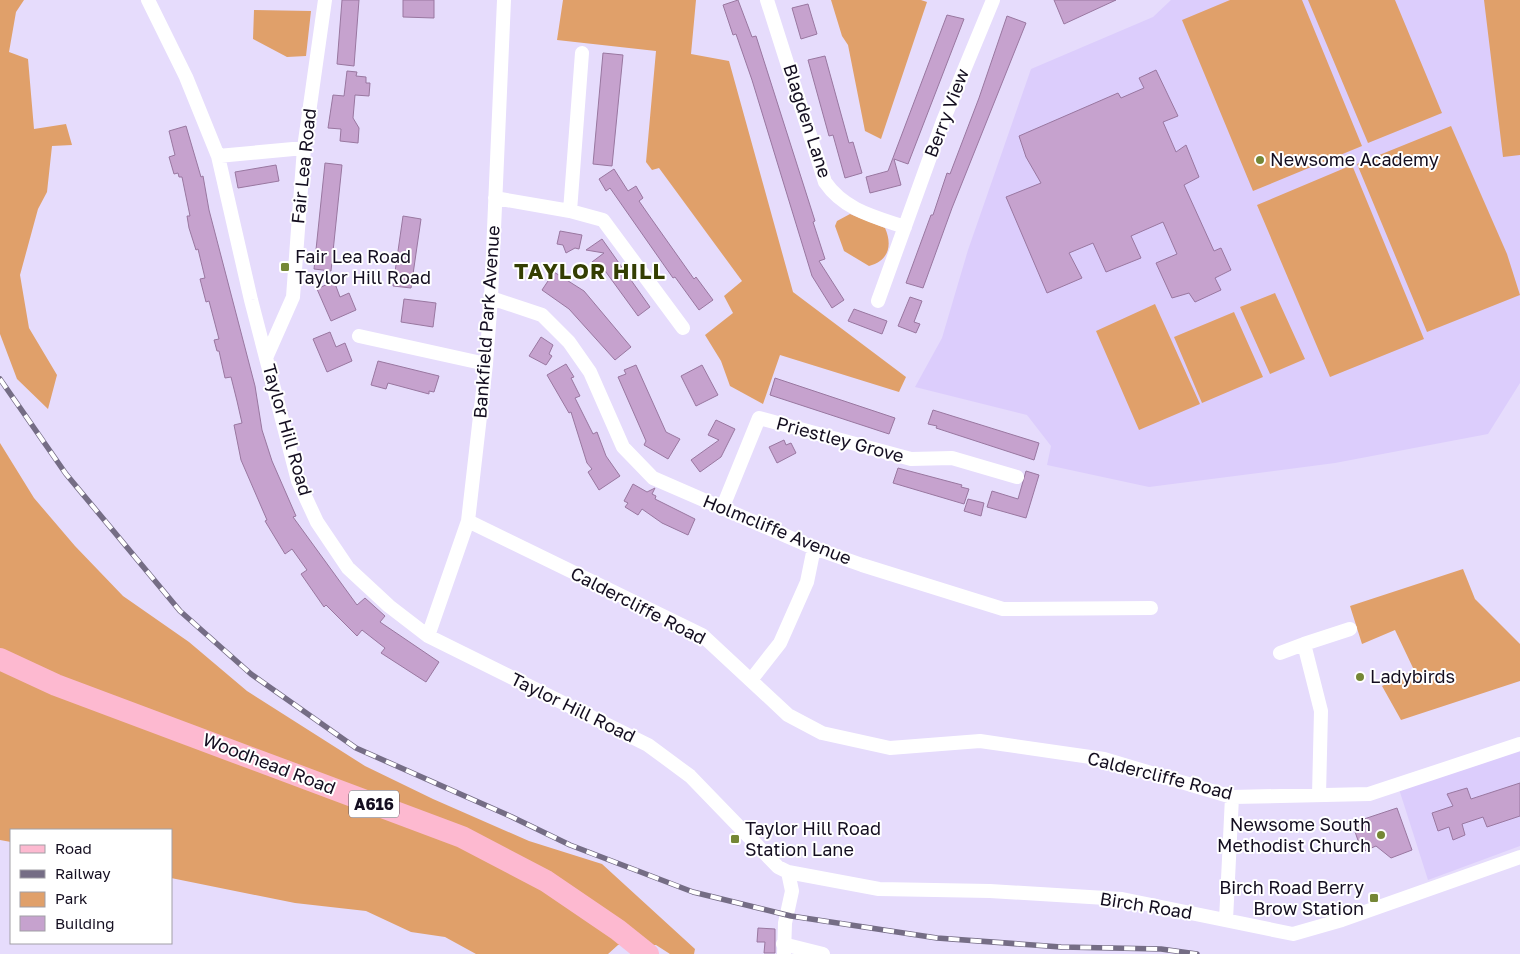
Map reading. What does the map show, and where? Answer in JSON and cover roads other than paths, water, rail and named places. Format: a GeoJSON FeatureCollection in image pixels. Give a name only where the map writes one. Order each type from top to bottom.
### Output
{"type":"FeatureCollection","features":[{"type":"Feature","properties":{"kind":"main road","name":"Woodhead Road"},"geometry":{"type":"LineString","coordinates":[[0,659],[56,685],[462,837],[546,881],[641,948]]}},
{"type":"Feature","properties":{"kind":"street","name":"Taylor Hill Road"},"geometry":{"type":"LineString","coordinates":[[148,0],[186,77],[218,156],[266,358],[298,481],[317,522],[348,568],[388,606],[428,636],[648,744],[690,776],[770,861],[788,872]]}},
{"type":"Feature","properties":{"kind":"street","name":"Fair Lea Road"},"geometry":{"type":"LineString","coordinates":[[266,358],[293,297],[304,148],[325,0]]}},
{"type":"Feature","properties":{"kind":"street","name":"Bankfield Park Avenue"},"geometry":{"type":"LineString","coordinates":[[428,636],[468,522],[486,364],[491,298],[504,0]]}},
{"type":"Feature","properties":{"kind":"street","name":"Blagden Lane"},"geometry":{"type":"LineString","coordinates":[[767,0],[825,182],[835,196],[846,204],[905,227]]}},
{"type":"Feature","properties":{"kind":"street","name":"Berry View"},"geometry":{"type":"LineString","coordinates":[[878,301],[943,122],[993,0]]}},
{"type":"Feature","properties":{"kind":"street"},"geometry":{"type":"LineString","coordinates":[[570,211],[574,76],[582,53]]}},
{"type":"Feature","properties":{"kind":"street"},"geometry":{"type":"LineString","coordinates":[[218,156],[304,148]]}},
{"type":"Feature","properties":{"kind":"street"},"geometry":{"type":"LineString","coordinates":[[495,198],[597,217],[608,225],[683,328]]}},
{"type":"Feature","properties":{"kind":"street","name":"Holmcliffe Avenue"},"geometry":{"type":"LineString","coordinates":[[491,298],[542,315],[569,342],[590,372],[623,447],[652,478],[814,548],[862,565],[1004,609],[1151,608]]}},
{"type":"Feature","properties":{"kind":"street"},"geometry":{"type":"LineString","coordinates":[[359,336],[486,364]]}},
{"type":"Feature","properties":{"kind":"street","name":"Priestley Grove"},"geometry":{"type":"LineString","coordinates":[[722,509],[759,418],[911,460],[952,458],[1017,476]]}},
{"type":"Feature","properties":{"kind":"street","name":"Caldercliffe Road"},"geometry":{"type":"LineString","coordinates":[[468,522],[702,635],[788,715],[822,733],[890,748],[980,741],[1104,759],[1232,797],[1370,794],[1520,744]]}},
{"type":"Feature","properties":{"kind":"street"},"geometry":{"type":"LineString","coordinates":[[751,680],[780,643],[807,582],[814,548]]}},
{"type":"Feature","properties":{"kind":"street"},"geometry":{"type":"LineString","coordinates":[[1280,653],[1350,630]]}},
{"type":"Feature","properties":{"kind":"street"},"geometry":{"type":"LineString","coordinates":[[1304,644],[1321,711],[1319,795]]}},
{"type":"Feature","properties":{"kind":"street"},"geometry":{"type":"LineString","coordinates":[[1226,920],[1232,797]]}},
{"type":"Feature","properties":{"kind":"street","name":"Birch Road"},"geometry":{"type":"LineString","coordinates":[[788,872],[879,888],[990,891],[1122,899],[1293,934],[1351,917],[1520,857]]}},
{"type":"Feature","properties":{"kind":"street"},"geometry":{"type":"LineString","coordinates":[[788,872],[792,891],[785,923],[784,949],[824,954]]}},
{"type":"Feature","properties":{"kind":"railway"},"geometry":{"type":"LineString","coordinates":[[0,379],[66,474],[180,611],[251,674],[356,748],[512,817],[570,845],[693,892],[791,916],[937,938],[1061,947],[1161,949],[1197,954]]}},
{"type":"Feature","properties":{"kind":"place","name":"Newsome Academy"},"geometry":{"type":"Point","coordinates":[1260,160]}},
{"type":"Feature","properties":{"kind":"place","name":"Fair Lea Road Taylor Hill Road"},"geometry":{"type":"Point","coordinates":[285,267]}},
{"type":"Feature","properties":{"kind":"place","name":"Ladybirds"},"geometry":{"type":"Point","coordinates":[1360,677]}},
{"type":"Feature","properties":{"kind":"place","name":"Newsome South Methodist Church"},"geometry":{"type":"Point","coordinates":[1381,835]}},
{"type":"Feature","properties":{"kind":"place","name":"Taylor Hill Road Station Lane"},"geometry":{"type":"Point","coordinates":[735,839]}},
{"type":"Feature","properties":{"kind":"place","name":"Birch Road Berry Brow Station"},"geometry":{"type":"Point","coordinates":[1374,898]}},
{"type":"Feature","properties":{"kind":"district","name":"TAYLOR HILL"},"geometry":{"type":"Point","coordinates":[590,271]}}]}
